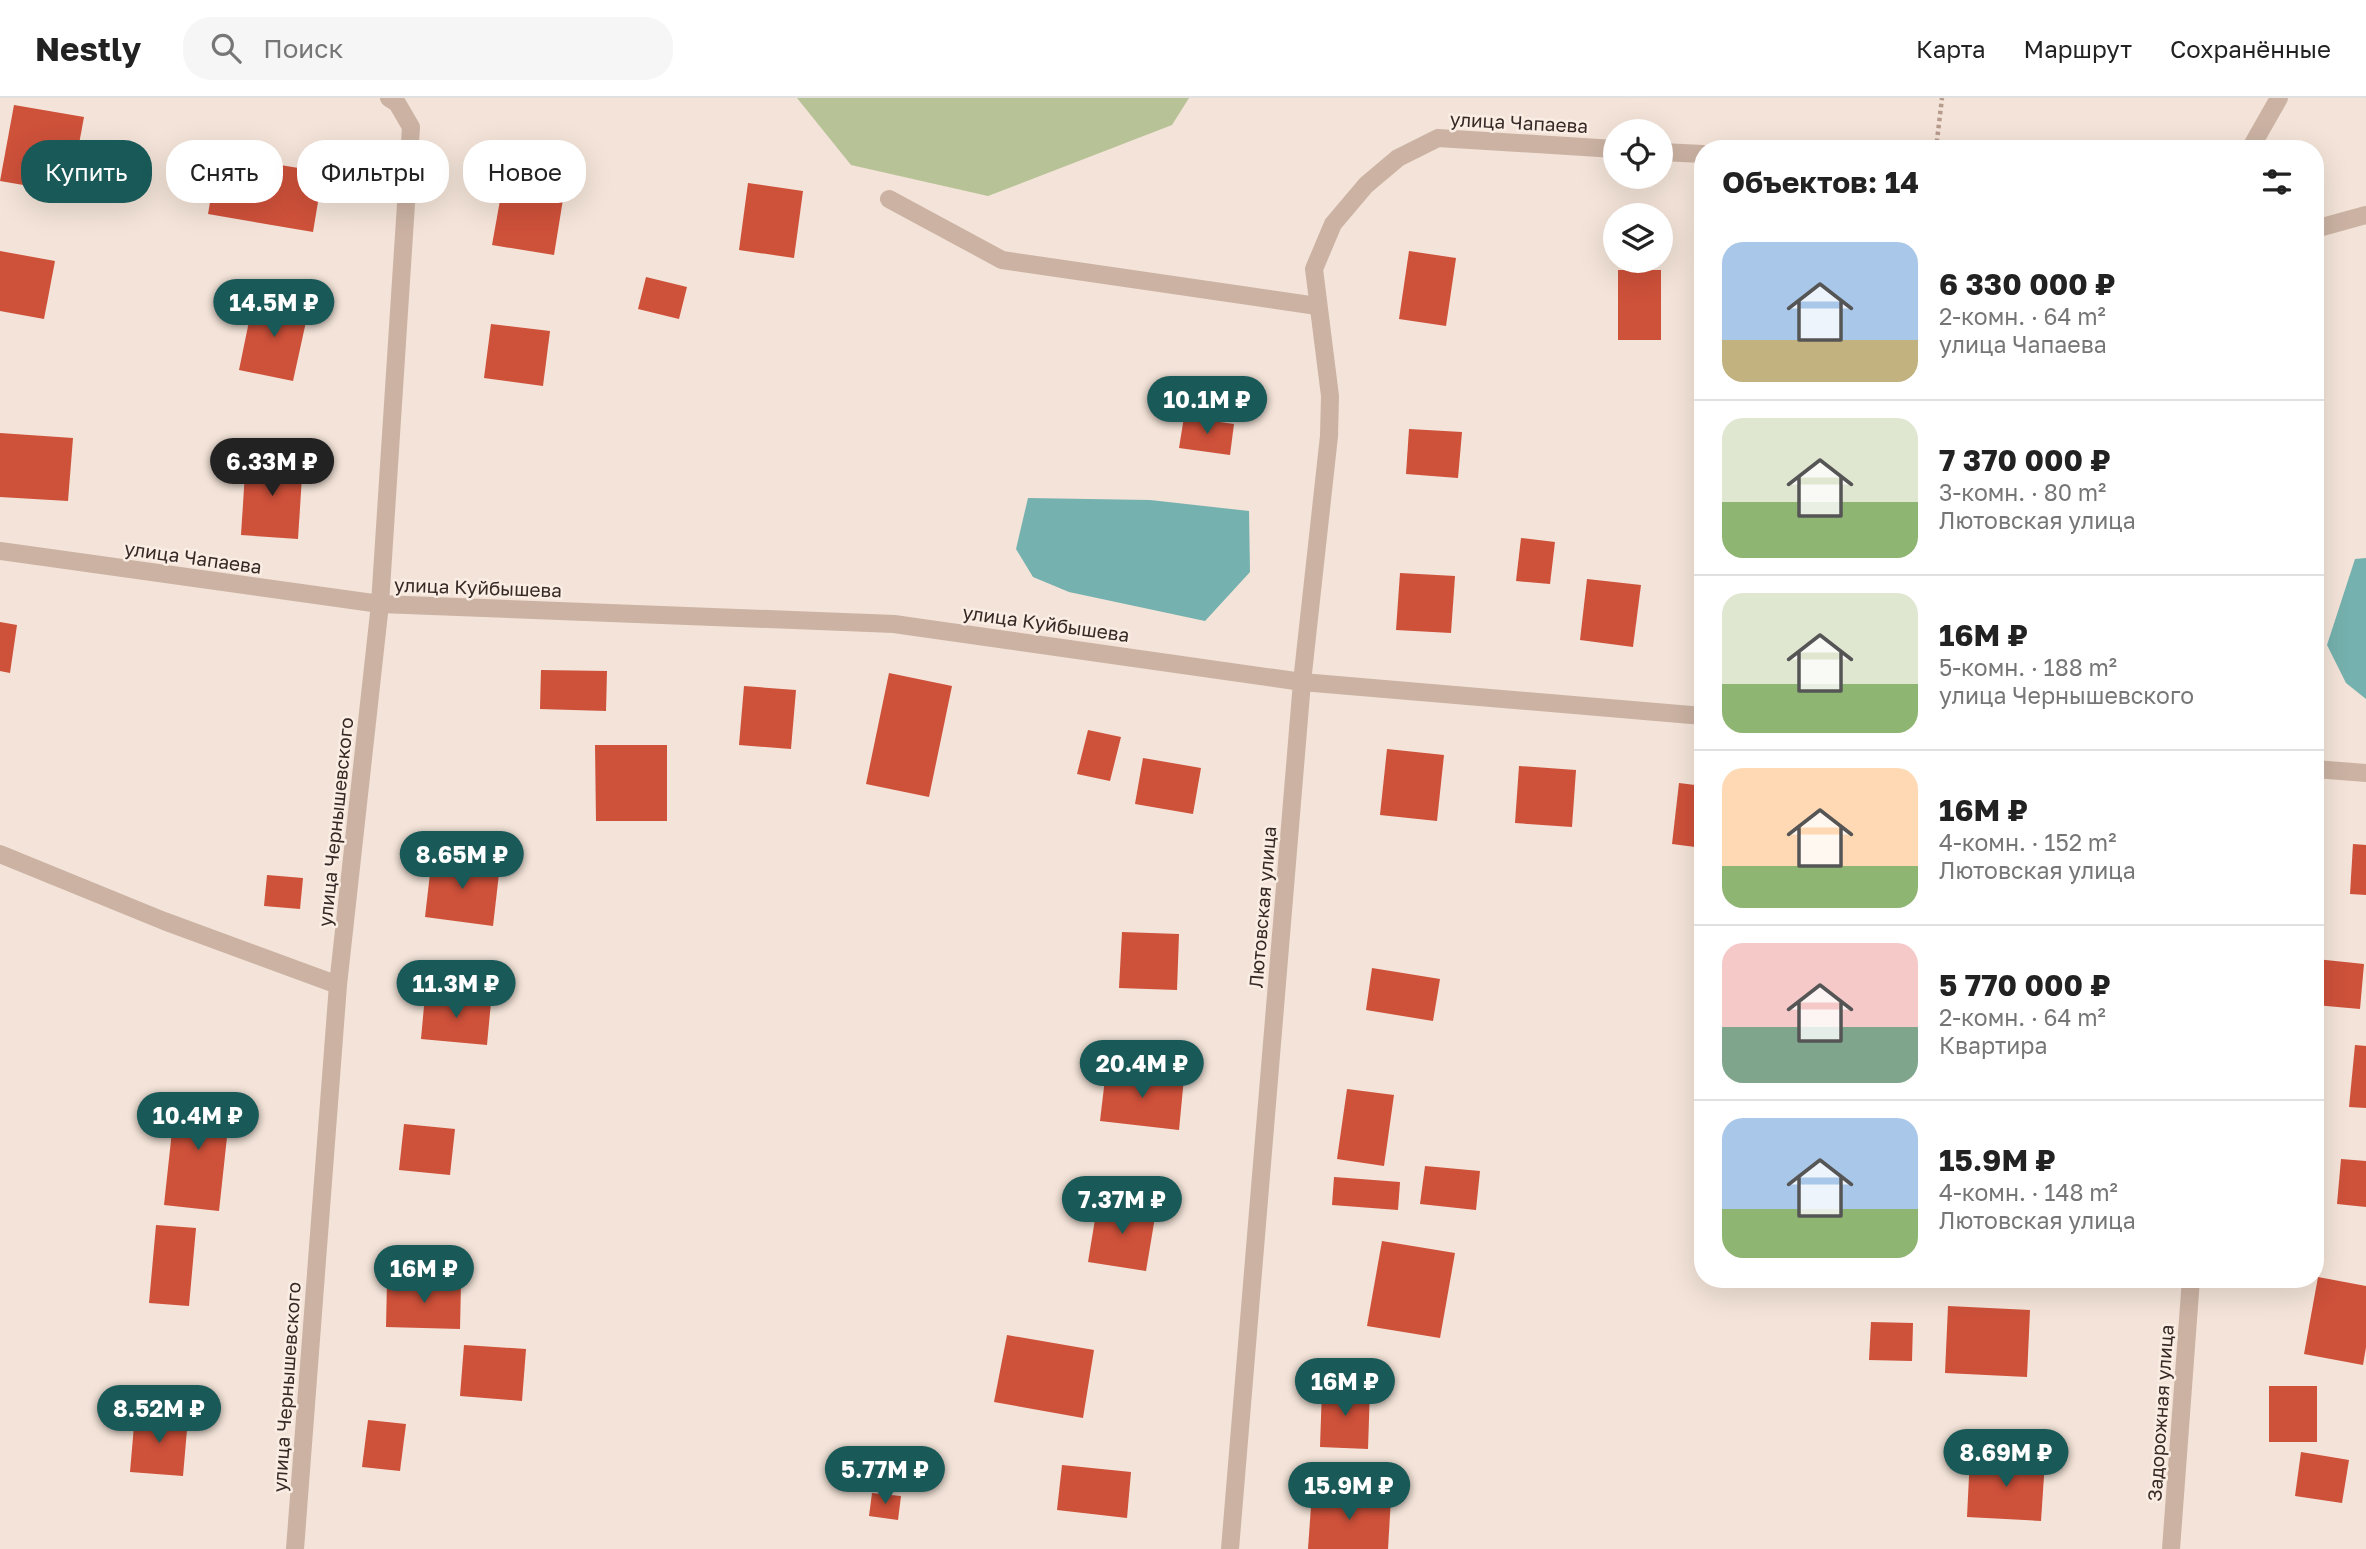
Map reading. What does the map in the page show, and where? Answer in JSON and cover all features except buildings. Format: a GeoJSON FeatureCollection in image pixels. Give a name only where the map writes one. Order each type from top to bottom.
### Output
{"type":"FeatureCollection","features":[{"type":"Feature","properties":{"kind":"street"},"geometry":{"type":"LineString","coordinates":[[2255,140],[2280,98]]}},
{"type":"Feature","properties":{"kind":"street","name":"улица Чернышевского"},"geometry":{"type":"LineString","coordinates":[[295,1549],[338,985],[380,604],[411,127],[393,100]]}},
{"type":"Feature","properties":{"kind":"street","name":"улица Чапаева"},"geometry":{"type":"LineString","coordinates":[[1314,269],[1333,224],[1366,185],[1398,158],[1438,138],[1603,148]]}},
{"type":"Feature","properties":{"kind":"street"},"geometry":{"type":"LineString","coordinates":[[1673,153],[1694,154]]}},
{"type":"Feature","properties":{"kind":"street"},"geometry":{"type":"LineString","coordinates":[[889,199],[1003,260],[1317,306]]}},
{"type":"Feature","properties":{"kind":"street"},"geometry":{"type":"LineString","coordinates":[[2324,227],[2366,215]]}},
{"type":"Feature","properties":{"kind":"street","name":"Лютовская улица"},"geometry":{"type":"LineString","coordinates":[[1230,1549],[1302,682],[1329,436],[1330,396],[1314,269]]}},
{"type":"Feature","properties":{"kind":"street","name":"улица Чапаева"},"geometry":{"type":"LineString","coordinates":[[0,551],[380,604]]}},
{"type":"Feature","properties":{"kind":"street","name":"улица Куйбышева"},"geometry":{"type":"LineString","coordinates":[[380,604],[894,624],[1302,682],[1694,715]]}},
{"type":"Feature","properties":{"kind":"street"},"geometry":{"type":"LineString","coordinates":[[2324,770],[2366,773]]}},
{"type":"Feature","properties":{"kind":"street"},"geometry":{"type":"LineString","coordinates":[[0,854],[164,921],[338,985]]}},
{"type":"Feature","properties":{"kind":"street","name":"Задорожная улица"},"geometry":{"type":"LineString","coordinates":[[2171,1549],[2191,1288]]}},
{"type":"Feature","properties":{"kind":"path"},"geometry":{"type":"LineString","coordinates":[[1937,140],[1942,98]]}},
{"type":"Feature","properties":{"kind":"green space"},"geometry":{"type":"Polygon","coordinates":[[[797,98],[1189,98],[1172,125],[988,196],[851,165],[797,98]]]}},
{"type":"Feature","properties":{"kind":"water"},"geometry":{"type":"Polygon","coordinates":[[[1028,498],[1150,500],[1249,511],[1250,572],[1205,621],[1069,592],[1033,577],[1016,549],[1028,498]]]}},
{"type":"Feature","properties":{"kind":"water"},"geometry":{"type":"Polygon","coordinates":[[[2366,558],[2366,699],[2346,683],[2327,645],[2355,559],[2366,558]]]}}]}
